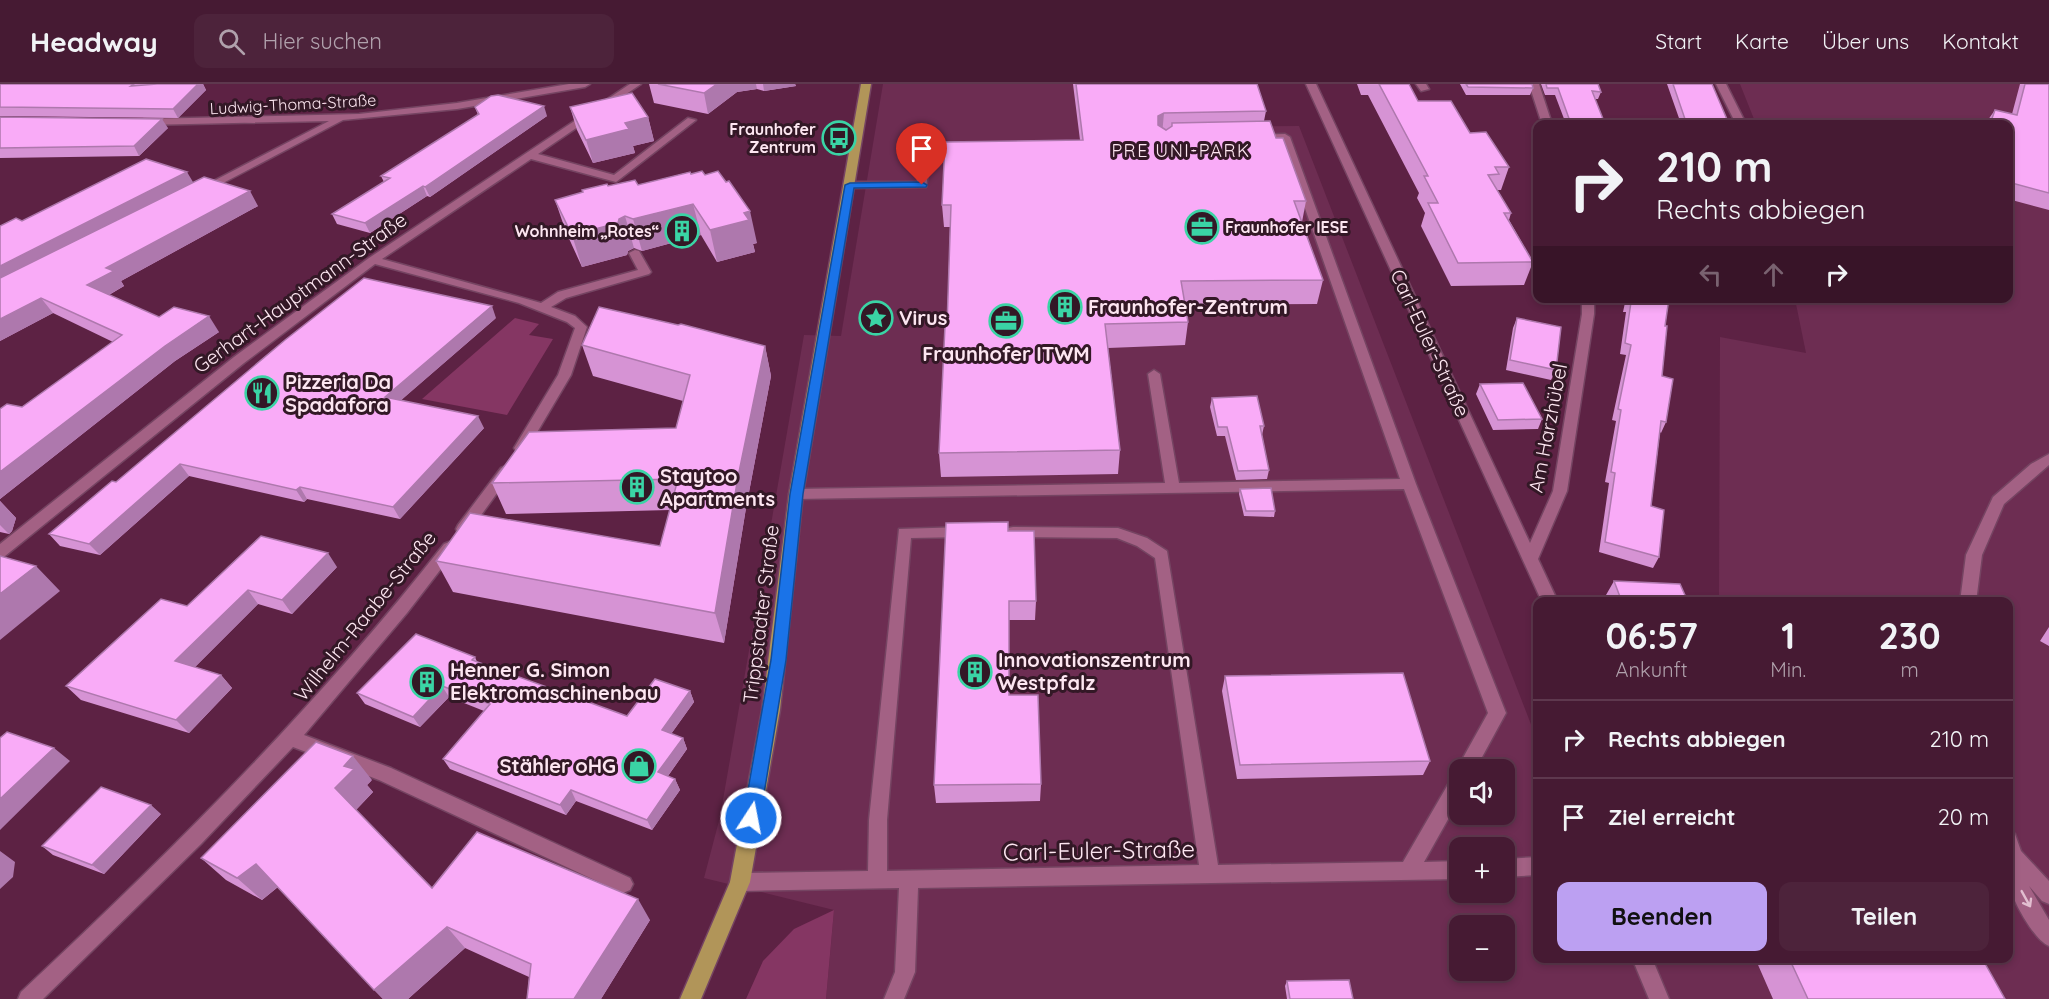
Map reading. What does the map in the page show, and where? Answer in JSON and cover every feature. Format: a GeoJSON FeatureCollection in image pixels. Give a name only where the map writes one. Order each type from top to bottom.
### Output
{"type":"FeatureCollection","features":[{"type":"Feature","properties":{"kind":"main road","name":"Trippstadter Straße"},"geometry":{"type":"LineString","coordinates":[[690,999],[740,882],[771,710],[796,494],[866,84]]}},
{"type":"Feature","properties":{"kind":"street","name":"Ludwig-Thoma-Straße"},"geometry":{"type":"LineString","coordinates":[[129,122],[340,119],[457,106],[585,84]]}},
{"type":"Feature","properties":{"kind":"street","name":"Gerhart-Hauptmann-Straße"},"geometry":{"type":"LineString","coordinates":[[0,552],[239,360],[373,260],[532,156],[636,84]]}},
{"type":"Feature","properties":{"kind":"street","name":"Carl-Euler-Straße"},"geometry":{"type":"LineString","coordinates":[[1311,84],[1548,597]]}},
{"type":"Feature","properties":{"kind":"street"},"geometry":{"type":"LineString","coordinates":[[1534,84],[1546,120]]}},
{"type":"Feature","properties":{"kind":"street"},"geometry":{"type":"LineString","coordinates":[[1720,84],[1739,120]]}},
{"type":"Feature","properties":{"kind":"street"},"geometry":{"type":"LineString","coordinates":[[187,199],[340,119]]}},
{"type":"Feature","properties":{"kind":"street"},"geometry":{"type":"LineString","coordinates":[[532,156],[615,179],[691,120]]}},
{"type":"Feature","properties":{"kind":"street"},"geometry":{"type":"LineString","coordinates":[[1240,138],[1285,137],[1409,484],[1497,713],[1471,759]]}},
{"type":"Feature","properties":{"kind":"street"},"geometry":{"type":"LineString","coordinates":[[850,185],[922,185],[926,154]]}},
{"type":"Feature","properties":{"kind":"street"},"geometry":{"type":"LineString","coordinates":[[543,307],[562,295],[645,272],[635,253]]}},
{"type":"Feature","properties":{"kind":"street","name":"Wilhelm-Raabe-Straße"},"geometry":{"type":"LineString","coordinates":[[28,999],[117,916],[220,813],[291,738],[404,608],[507,469],[544,413],[577,351],[586,327],[571,319],[543,307],[373,260]]}},
{"type":"Feature","properties":{"kind":"street","name":"Am Harzhübel"},"geometry":{"type":"LineString","coordinates":[[1530,560],[1560,491],[1588,303]]}},
{"type":"Feature","properties":{"kind":"street"},"geometry":{"type":"LineString","coordinates":[[1154,374],[1173,487]]}},
{"type":"Feature","properties":{"kind":"street"},"geometry":{"type":"LineString","coordinates":[[1969,597],[1974,555],[1998,501],[2036,466],[2049,459]]}},
{"type":"Feature","properties":{"kind":"street"},"geometry":{"type":"LineString","coordinates":[[796,494],[1409,484]]}},
{"type":"Feature","properties":{"kind":"street"},"geometry":{"type":"LineString","coordinates":[[877,879],[878,820],[904,533],[1118,533],[1142,542],[1162,555],[1210,875]]}},
{"type":"Feature","properties":{"kind":"street"},"geometry":{"type":"LineString","coordinates":[[291,738],[385,774],[623,884]]}},
{"type":"Feature","properties":{"kind":"street"},"geometry":{"type":"LineString","coordinates":[[1408,872],[1449,799]]}},
{"type":"Feature","properties":{"kind":"street"},"geometry":{"type":"LineString","coordinates":[[2013,850],[2049,895]]}},
{"type":"Feature","properties":{"kind":"street"},"geometry":{"type":"LineString","coordinates":[[2013,854],[2019,886],[2049,936]]}},
{"type":"Feature","properties":{"kind":"street"},"geometry":{"type":"LineString","coordinates":[[1515,867],[1533,866]]}},
{"type":"Feature","properties":{"kind":"street","name":"Carl-Euler-Straße"},"geometry":{"type":"LineString","coordinates":[[740,882],[1449,870]]}},
{"type":"Feature","properties":{"kind":"street"},"geometry":{"type":"LineString","coordinates":[[894,999],[905,972],[909,879]]}},
{"type":"Feature","properties":{"kind":"street"},"geometry":{"type":"LineString","coordinates":[[1644,963],[1659,999]]}},
{"type":"Feature","properties":{"kind":"shaded area"},"geometry":{"type":"Polygon","coordinates":[[[883,84],[1133,84],[1144,128],[1299,126],[1533,728],[1533,963],[2013,963],[2013,597],[1719,597],[1720,337],[1806,353],[1796,303],[2013,303],[2013,120],[1754,120],[1740,84],[2049,84],[2049,999],[826,999],[834,910],[704,878],[720,817],[804,335],[841,336],[883,84]]]}},
{"type":"Feature","properties":{"kind":"shaded area"},"geometry":{"type":"Polygon","coordinates":[[[515,318],[539,324],[529,335],[553,339],[507,415],[422,399],[515,318]]]}},
{"type":"Feature","properties":{"kind":"shaded area"},"geometry":{"type":"Polygon","coordinates":[[[834,910],[826,999],[746,999],[763,961],[794,929],[834,910]]]}},
{"type":"Feature","properties":{"kind":"building"},"geometry":{"type":"Polygon","coordinates":[[[0,84],[134,84],[131,86],[198,84],[173,109],[0,107],[0,84]]]}},
{"type":"Feature","properties":{"kind":"building"},"geometry":{"type":"Polygon","coordinates":[[[658,84],[717,84],[704,93],[658,84]]]}},
{"type":"Feature","properties":{"kind":"building","name":"Fraunhofer-Zentrum"},"geometry":{"type":"Polygon","coordinates":[[[1076,84],[1257,84],[1266,111],[1164,113],[1158,116],[1158,125],[1166,130],[1172,126],[1172,123],[1270,121],[1276,138],[1283,138],[1306,201],[1294,201],[1323,280],[1181,281],[1188,322],[1105,324],[1120,450],[939,453],[945,326],[947,326],[951,205],[942,205],[945,142],[1083,140],[1076,84]]]}},
{"type":"Feature","properties":{"kind":"building"},"geometry":{"type":"Polygon","coordinates":[[[1379,84],[1409,84],[1418,101],[1451,101],[1470,133],[1486,132],[1509,167],[1495,167],[1499,174],[1488,175],[1511,213],[1504,213],[1533,262],[1458,263],[1428,203],[1438,203],[1424,176],[1428,176],[1379,84]]]}},
{"type":"Feature","properties":{"kind":"building"},"geometry":{"type":"Polygon","coordinates":[[[1466,84],[1532,84],[1533,88],[1468,87],[1466,84]]]}},
{"type":"Feature","properties":{"kind":"building"},"geometry":{"type":"Polygon","coordinates":[[[1546,84],[1598,84],[1601,92],[1592,91],[1603,120],[1570,120],[1558,88],[1547,88],[1546,84]]]}},
{"type":"Feature","properties":{"kind":"building"},"geometry":{"type":"Polygon","coordinates":[[[1673,84],[1712,84],[1727,120],[1685,120],[1673,84]]]}},
{"type":"Feature","properties":{"kind":"building"},"geometry":{"type":"Polygon","coordinates":[[[2025,84],[2049,84],[2049,193],[2013,183],[2013,120],[1991,120],[1995,110],[2017,115],[2025,84]]]}},
{"type":"Feature","properties":{"kind":"building"},"geometry":{"type":"Polygon","coordinates":[[[632,93],[648,117],[625,123],[629,129],[586,140],[570,107],[632,93]]]}},
{"type":"Feature","properties":{"kind":"building"},"geometry":{"type":"Polygon","coordinates":[[[498,95],[544,106],[425,187],[423,186],[365,223],[332,214],[390,178],[381,176],[479,114],[475,107],[491,96],[498,95]]]}},
{"type":"Feature","properties":{"kind":"building"},"geometry":{"type":"Polygon","coordinates":[[[0,117],[162,119],[134,146],[0,148],[0,117]]]}},
{"type":"Feature","properties":{"kind":"building"},"geometry":{"type":"Polygon","coordinates":[[[146,159],[187,172],[0,266],[0,226],[16,218],[22,221],[146,159]]]}},
{"type":"Feature","properties":{"kind":"building"},"geometry":{"type":"Polygon","coordinates":[[[702,171],[705,175],[718,171],[726,182],[729,181],[750,211],[744,213],[749,220],[710,230],[693,204],[633,219],[625,216],[619,219],[618,223],[572,235],[555,200],[607,184],[608,186],[635,180],[638,185],[702,171]]]}},
{"type":"Feature","properties":{"kind":"building"},"geometry":{"type":"Polygon","coordinates":[[[204,177],[250,191],[106,268],[114,271],[87,285],[159,317],[174,307],[209,316],[165,346],[0,472],[0,409],[7,404],[22,407],[122,335],[41,298],[0,319],[0,278],[204,177]]]}},
{"type":"Feature","properties":{"kind":"building"},"geometry":{"type":"Polygon","coordinates":[[[364,278],[492,306],[385,397],[478,416],[393,507],[300,487],[296,490],[180,464],[89,544],[49,534],[112,481],[116,482],[285,340],[364,278]]]}},
{"type":"Feature","properties":{"kind":"building"},"geometry":{"type":"Polygon","coordinates":[[[1631,303],[1668,303],[1662,376],[1673,379],[1666,422],[1661,421],[1651,506],[1664,510],[1659,557],[1605,542],[1615,473],[1611,472],[1621,410],[1618,409],[1631,345],[1625,343],[1631,303]]]}},
{"type":"Feature","properties":{"kind":"building"},"geometry":{"type":"Polygon","coordinates":[[[599,307],[681,324],[765,346],[738,477],[715,613],[436,561],[470,513],[660,546],[678,479],[492,483],[529,432],[676,428],[690,375],[582,345],[599,307]]]}},
{"type":"Feature","properties":{"kind":"building"},"geometry":{"type":"Polygon","coordinates":[[[1517,318],[1561,327],[1556,370],[1510,360],[1517,318]]]}},
{"type":"Feature","properties":{"kind":"building"},"geometry":{"type":"Polygon","coordinates":[[[1523,383],[1542,419],[1498,420],[1480,384],[1523,383]]]}},
{"type":"Feature","properties":{"kind":"building"},"geometry":{"type":"Polygon","coordinates":[[[1257,396],[1264,426],[1260,426],[1269,470],[1238,471],[1227,427],[1218,427],[1212,398],[1257,396]]]}},
{"type":"Feature","properties":{"kind":"building"},"geometry":{"type":"Polygon","coordinates":[[[1271,488],[1275,511],[1246,511],[1240,489],[1271,488]]]}},
{"type":"Feature","properties":{"kind":"building","name":"Innovationszentrum Westpfalz"},"geometry":{"type":"Polygon","coordinates":[[[1008,522],[1008,531],[1034,531],[1036,601],[1009,601],[1009,695],[1038,695],[1041,784],[934,785],[946,523],[1008,522]]]}},
{"type":"Feature","properties":{"kind":"building"},"geometry":{"type":"Polygon","coordinates":[[[261,536],[328,553],[282,600],[248,590],[175,661],[221,675],[176,720],[66,686],[161,599],[187,606],[261,536]]]}},
{"type":"Feature","properties":{"kind":"building"},"geometry":{"type":"Polygon","coordinates":[[[0,556],[36,566],[0,594],[0,556]]]}},
{"type":"Feature","properties":{"kind":"building"},"geometry":{"type":"Polygon","coordinates":[[[1614,581],[1680,584],[1686,597],[1620,597],[1614,581]]]}},
{"type":"Feature","properties":{"kind":"building"},"geometry":{"type":"Polygon","coordinates":[[[416,634],[475,657],[472,660],[627,716],[655,679],[690,691],[662,730],[683,738],[658,772],[675,779],[647,820],[571,790],[560,805],[443,759],[490,704],[442,686],[413,717],[357,693],[416,634]]]}},
{"type":"Feature","properties":{"kind":"building"},"geometry":{"type":"Polygon","coordinates":[[[1403,673],[1430,761],[1240,765],[1225,676],[1403,673]]]}},
{"type":"Feature","properties":{"kind":"building"},"geometry":{"type":"Polygon","coordinates":[[[7,732],[54,748],[0,799],[0,738],[7,732]]]}},
{"type":"Feature","properties":{"kind":"building"},"geometry":{"type":"Polygon","coordinates":[[[316,742],[353,756],[344,766],[354,769],[335,788],[432,888],[477,832],[638,899],[574,999],[527,999],[531,964],[447,927],[374,990],[256,864],[237,878],[201,858],[316,742]]]}},
{"type":"Feature","properties":{"kind":"building"},"geometry":{"type":"Polygon","coordinates":[[[101,787],[151,805],[92,865],[42,846],[101,787]]]}},
{"type":"Feature","properties":{"kind":"building"},"geometry":{"type":"Polygon","coordinates":[[[1791,963],[1985,963],[2005,999],[1808,999],[1791,963]]]}},
{"type":"Feature","properties":{"kind":"building"},"geometry":{"type":"Polygon","coordinates":[[[1349,980],[1353,999],[1290,999],[1287,981],[1349,980]]]}},
{"type":"Feature","properties":{"kind":"place","name":"Fraunhofer Zentrum"},"geometry":{"type":"Point","coordinates":[839,138]}},
{"type":"Feature","properties":{"kind":"place","name":"Fraunhofer IESE"},"geometry":{"type":"Point","coordinates":[1202,227]}},
{"type":"Feature","properties":{"kind":"place","name":"Wohnheim „Rotes“"},"geometry":{"type":"Point","coordinates":[682,231]}},
{"type":"Feature","properties":{"kind":"place","name":"Fraunhofer-Zentrum"},"geometry":{"type":"Point","coordinates":[1065,307]}},
{"type":"Feature","properties":{"kind":"place","name":"Virus"},"geometry":{"type":"Point","coordinates":[876,318]}},
{"type":"Feature","properties":{"kind":"place","name":"Fraunhofer ITWM"},"geometry":{"type":"Point","coordinates":[1006,321]}},
{"type":"Feature","properties":{"kind":"place","name":"Pizzeria Da Spadafora"},"geometry":{"type":"Point","coordinates":[262,393]}},
{"type":"Feature","properties":{"kind":"place","name":"Staytoo Apartments"},"geometry":{"type":"Point","coordinates":[637,487]}},
{"type":"Feature","properties":{"kind":"place","name":"Innovationszentrum Westpfalz"},"geometry":{"type":"Point","coordinates":[975,672]}},
{"type":"Feature","properties":{"kind":"place","name":"Henner G. Simon Elektromaschinenbau"},"geometry":{"type":"Point","coordinates":[427,682]}},
{"type":"Feature","properties":{"kind":"place","name":"Stähler oHG"},"geometry":{"type":"Point","coordinates":[639,766]}},
{"type":"Feature","properties":{"kind":"district","name":"PRE UNI-PARK"},"geometry":{"type":"Point","coordinates":[1181,151]}},
{"type":"Feature","properties":{"kind":"route"},"geometry":{"type":"LineString","coordinates":[[751,818],[778,660],[796,494],[850,185],[922,185]]}}]}
